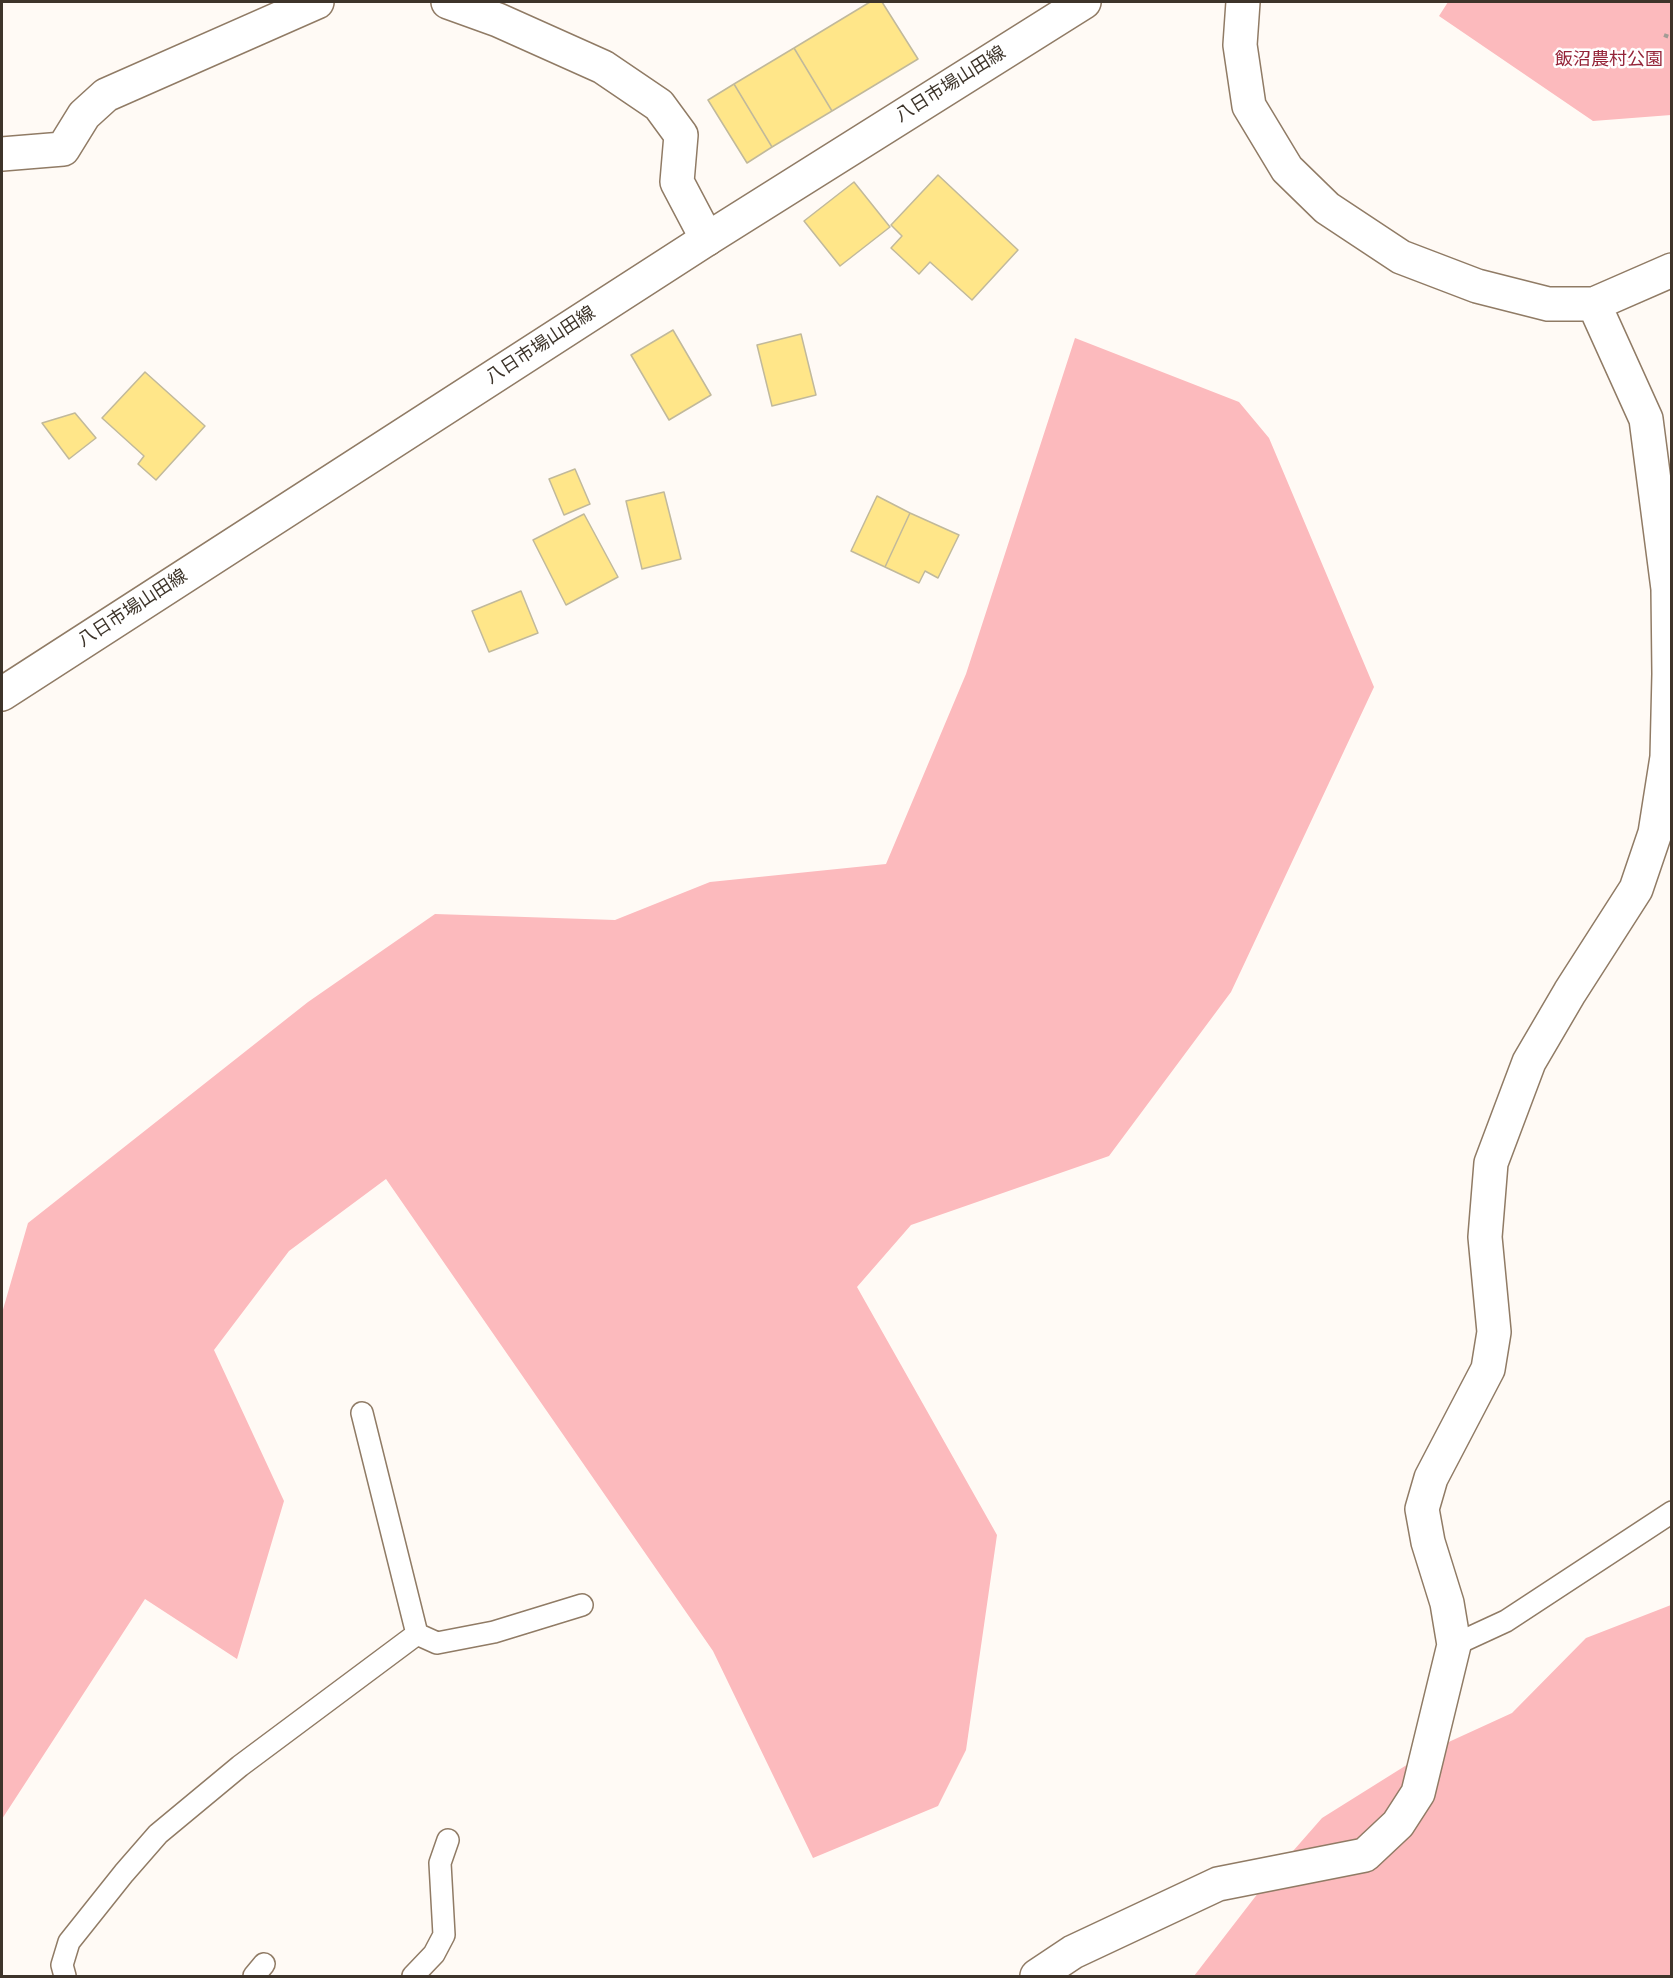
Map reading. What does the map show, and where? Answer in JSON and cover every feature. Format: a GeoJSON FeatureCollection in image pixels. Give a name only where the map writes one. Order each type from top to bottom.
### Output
{"type":"FeatureCollection","features":[{"type":"Feature","properties":{"kind":"street"},"geometry":{"type":"LineString","coordinates":[[2,154],[63,149],[84,115],[106,95],[317,2]]}},
{"type":"Feature","properties":{"kind":"street"},"geometry":{"type":"LineString","coordinates":[[448,2],[498,21],[603,67],[659,105],[681,135],[677,182],[707,239]]}},
{"type":"Feature","properties":{"kind":"street","name":"八日市場山田線"},"geometry":{"type":"LineString","coordinates":[[2,694],[707,239],[1084,2]]}},
{"type":"Feature","properties":{"kind":"street"},"geometry":{"type":"LineString","coordinates":[[1243,2],[1240,45],[1249,106],[1287,169],[1327,208],[1401,256],[1478,286],[1548,304],[1594,304],[1671,270]]}},
{"type":"Feature","properties":{"kind":"street"},"geometry":{"type":"LineString","coordinates":[[1037,1977],[1073,1952],[1218,1884],[1365,1855],[1398,1824],[1418,1793],[1454,1645],[1447,1603],[1428,1542],[1422,1509],[1431,1478],[1488,1369],[1494,1332],[1485,1236],[1491,1163],[1529,1062],[1570,992],[1636,890],[1655,833],[1667,757],[1668,589],[1646,419],[1594,304]]}},
{"type":"Feature","properties":{"kind":"lane"},"geometry":{"type":"LineString","coordinates":[[362,1413],[417,1634]]}},
{"type":"Feature","properties":{"kind":"lane"},"geometry":{"type":"LineString","coordinates":[[1454,1645],[1506,1621],[1671,1512]]}},
{"type":"Feature","properties":{"kind":"lane"},"geometry":{"type":"LineString","coordinates":[[417,1634],[437,1643],[494,1632],[582,1605]]}},
{"type":"Feature","properties":{"kind":"lane"},"geometry":{"type":"LineString","coordinates":[[65,1977],[62,1965],[69,1942],[158,1834],[240,1766],[417,1634]]}},
{"type":"Feature","properties":{"kind":"lane"},"geometry":{"type":"LineString","coordinates":[[413,1977],[434,1954],[444,1935],[440,1863],[448,1840]]}},
{"type":"Feature","properties":{"kind":"path"},"geometry":{"type":"LineString","coordinates":[[1664,34],[1671,38]]}},
{"type":"Feature","properties":{"kind":"green space","name":"飯沼農村公園"},"geometry":{"type":"Polygon","coordinates":[[[1448,2],[1671,2],[1671,115],[1593,121],[1439,16],[1448,2]]]}},
{"type":"Feature","properties":{"kind":"green space"},"geometry":{"type":"Polygon","coordinates":[[[1075,338],[1239,402],[1269,438],[1374,687],[1231,992],[1109,1156],[911,1225],[857,1287],[997,1535],[966,1750],[938,1806],[813,1858],[713,1651],[386,1179],[289,1251],[214,1350],[284,1501],[237,1659],[145,1599],[2,1819],[2,1313],[28,1223],[308,1002],[435,914],[615,920],[710,882],[886,864],[966,674],[1075,338]]]}},
{"type":"Feature","properties":{"kind":"green space"},"geometry":{"type":"Polygon","coordinates":[[[1671,1605],[1671,1976],[1194,1976],[1272,1875],[1322,1818],[1429,1751],[1512,1713],[1586,1638],[1671,1605]]]}},
{"type":"Feature","properties":{"kind":"building"},"geometry":{"type":"Polygon","coordinates":[[[870,2],[882,2],[918,59],[832,111],[794,48],[870,2]]]}},
{"type":"Feature","properties":{"kind":"building"},"geometry":{"type":"Polygon","coordinates":[[[794,48],[832,111],[772,147],[734,84],[794,48]]]}},
{"type":"Feature","properties":{"kind":"building"},"geometry":{"type":"Polygon","coordinates":[[[734,84],[772,147],[747,163],[708,100],[734,84]]]}},
{"type":"Feature","properties":{"kind":"building"},"geometry":{"type":"Polygon","coordinates":[[[938,175],[1018,250],[972,300],[930,262],[919,274],[891,248],[902,236],[891,225],[938,175]]]}},
{"type":"Feature","properties":{"kind":"building"},"geometry":{"type":"Polygon","coordinates":[[[854,182],[890,227],[840,266],[804,221],[854,182]]]}},
{"type":"Feature","properties":{"kind":"building"},"geometry":{"type":"Polygon","coordinates":[[[673,330],[711,395],[669,420],[631,355],[673,330]]]}},
{"type":"Feature","properties":{"kind":"building"},"geometry":{"type":"Polygon","coordinates":[[[801,334],[816,395],[772,406],[757,345],[801,334]]]}},
{"type":"Feature","properties":{"kind":"building"},"geometry":{"type":"Polygon","coordinates":[[[145,372],[205,426],[156,480],[138,464],[144,456],[102,418],[145,372]]]}},
{"type":"Feature","properties":{"kind":"building"},"geometry":{"type":"Polygon","coordinates":[[[75,413],[96,438],[69,459],[42,423],[75,413]]]}},
{"type":"Feature","properties":{"kind":"building"},"geometry":{"type":"Polygon","coordinates":[[[575,469],[590,504],[564,515],[549,479],[575,469]]]}},
{"type":"Feature","properties":{"kind":"building"},"geometry":{"type":"Polygon","coordinates":[[[664,492],[681,559],[642,569],[626,501],[664,492]]]}},
{"type":"Feature","properties":{"kind":"building"},"geometry":{"type":"Polygon","coordinates":[[[877,496],[910,513],[885,567],[851,551],[877,496]]]}},
{"type":"Feature","properties":{"kind":"building"},"geometry":{"type":"Polygon","coordinates":[[[910,513],[959,535],[938,578],[925,571],[919,583],[885,567],[910,513]]]}},
{"type":"Feature","properties":{"kind":"building"},"geometry":{"type":"Polygon","coordinates":[[[584,514],[618,577],[566,605],[533,540],[584,514]]]}},
{"type":"Feature","properties":{"kind":"building"},"geometry":{"type":"Polygon","coordinates":[[[521,591],[538,633],[489,652],[472,611],[521,591]]]}}]}
